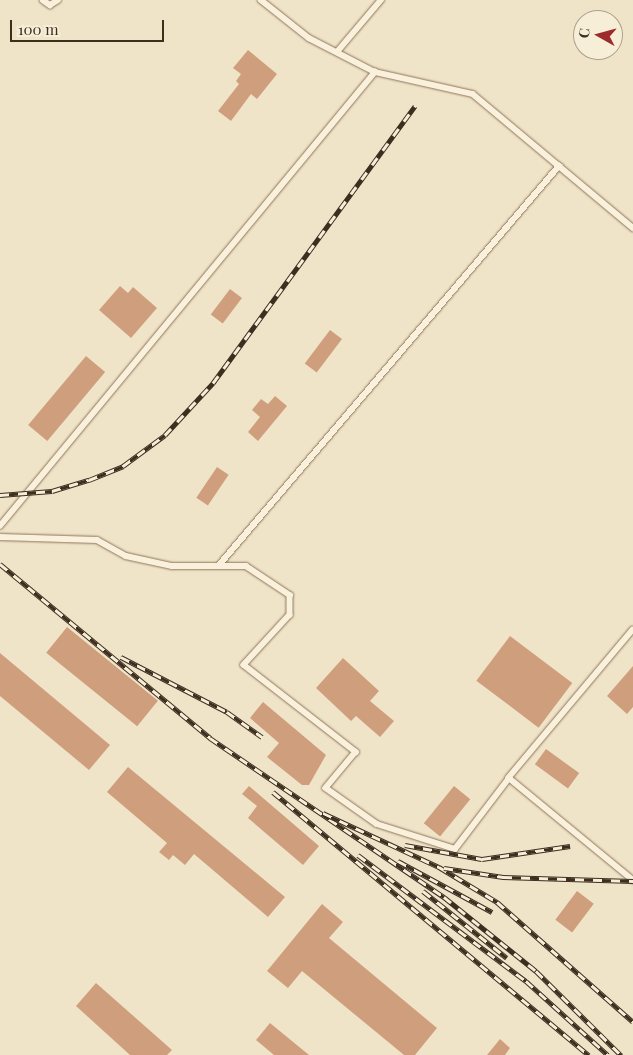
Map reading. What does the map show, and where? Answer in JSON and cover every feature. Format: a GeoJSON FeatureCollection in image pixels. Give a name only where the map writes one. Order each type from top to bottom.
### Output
{"type":"FeatureCollection","features":[{"type":"Feature","properties":{"kind":"lane"},"geometry":{"type":"LineString","coordinates":[[43,0],[50,5],[58,0]]}},
{"type":"Feature","properties":{"kind":"lane"},"geometry":{"type":"LineString","coordinates":[[261,0],[309,38],[375,72],[473,94],[633,228]]}},
{"type":"Feature","properties":{"kind":"lane"},"geometry":{"type":"LineString","coordinates":[[337,52],[381,0]]}},
{"type":"Feature","properties":{"kind":"lane"},"geometry":{"type":"LineString","coordinates":[[0,526],[375,72]]}},
{"type":"Feature","properties":{"kind":"lane"},"geometry":{"type":"LineString","coordinates":[[220,564],[559,166]]}},
{"type":"Feature","properties":{"kind":"lane"},"geometry":{"type":"LineString","coordinates":[[0,536],[97,540],[126,556],[172,566],[220,564],[246,566],[290,596],[290,615],[244,665],[356,752],[326,788],[331,793],[377,824],[455,849],[509,778],[633,630]]}},
{"type":"Feature","properties":{"kind":"lane"},"geometry":{"type":"LineString","coordinates":[[509,778],[633,880]]}},
{"type":"Feature","properties":{"kind":"building"},"geometry":{"type":"Polygon","coordinates":[[[248,50],[277,74],[257,99],[251,94],[231,121],[218,111],[239,84],[236,81],[241,74],[233,68],[248,50]]]}},
{"type":"Feature","properties":{"kind":"building"},"geometry":{"type":"Polygon","coordinates":[[[120,286],[128,293],[133,287],[157,308],[131,338],[99,310],[120,286]]]}},
{"type":"Feature","properties":{"kind":"building"},"geometry":{"type":"Polygon","coordinates":[[[230,289],[242,298],[223,324],[211,315],[230,289]]]}},
{"type":"Feature","properties":{"kind":"building"},"geometry":{"type":"Polygon","coordinates":[[[330,330],[342,339],[317,373],[305,364],[330,330]]]}},
{"type":"Feature","properties":{"kind":"building"},"geometry":{"type":"Polygon","coordinates":[[[86,356],[105,372],[47,441],[28,425],[86,356]]]}},
{"type":"Feature","properties":{"kind":"building"},"geometry":{"type":"Polygon","coordinates":[[[275,396],[287,406],[258,441],[248,432],[260,417],[252,410],[261,399],[268,404],[275,396]]]}},
{"type":"Feature","properties":{"kind":"building"},"geometry":{"type":"Polygon","coordinates":[[[217,467],[229,475],[208,506],[196,498],[217,467]]]}},
{"type":"Feature","properties":{"kind":"building"},"geometry":{"type":"Polygon","coordinates":[[[67,627],[158,701],[137,726],[46,653],[67,627]]]}},
{"type":"Feature","properties":{"kind":"building"},"geometry":{"type":"Polygon","coordinates":[[[510,636],[572,683],[539,728],[476,681],[510,636]]]}},
{"type":"Feature","properties":{"kind":"building"},"geometry":{"type":"Polygon","coordinates":[[[0,653],[110,745],[89,770],[0,696],[0,653]]]}},
{"type":"Feature","properties":{"kind":"building"},"geometry":{"type":"Polygon","coordinates":[[[343,658],[379,691],[370,701],[394,721],[380,737],[356,716],[351,721],[316,688],[343,658]]]}},
{"type":"Feature","properties":{"kind":"building"},"geometry":{"type":"Polygon","coordinates":[[[633,666],[633,707],[627,714],[607,696],[633,666]]]}},
{"type":"Feature","properties":{"kind":"building"},"geometry":{"type":"Polygon","coordinates":[[[263,702],[326,755],[309,785],[302,785],[267,757],[279,743],[250,718],[263,702]]]}},
{"type":"Feature","properties":{"kind":"building"},"geometry":{"type":"Polygon","coordinates":[[[546,749],[579,773],[568,788],[535,764],[546,749]]]}},
{"type":"Feature","properties":{"kind":"building"},"geometry":{"type":"Polygon","coordinates":[[[128,767],[285,897],[268,917],[194,854],[185,865],[173,855],[169,860],[159,852],[167,843],[107,792],[128,767]]]}},
{"type":"Feature","properties":{"kind":"building"},"geometry":{"type":"Polygon","coordinates":[[[249,786],[319,846],[303,865],[248,818],[257,806],[242,794],[249,786]]]}},
{"type":"Feature","properties":{"kind":"building"},"geometry":{"type":"Polygon","coordinates":[[[454,786],[470,799],[440,837],[424,823],[454,786]]]}},
{"type":"Feature","properties":{"kind":"building"},"geometry":{"type":"Polygon","coordinates":[[[577,891],[594,904],[572,932],[555,920],[577,891]]]}},
{"type":"Feature","properties":{"kind":"building"},"geometry":{"type":"Polygon","coordinates":[[[322,904],[343,922],[329,938],[437,1028],[415,1055],[404,1055],[302,971],[288,988],[267,971],[322,904]]]}},
{"type":"Feature","properties":{"kind":"building"},"geometry":{"type":"Polygon","coordinates":[[[96,983],[172,1050],[167,1055],[130,1055],[76,1006],[96,983]]]}},
{"type":"Feature","properties":{"kind":"building"},"geometry":{"type":"Polygon","coordinates":[[[270,1023],[309,1055],[274,1055],[256,1040],[270,1023]]]}},
{"type":"Feature","properties":{"kind":"building"},"geometry":{"type":"Polygon","coordinates":[[[500,1039],[510,1048],[505,1055],[487,1055],[500,1039]]]}},
{"type":"Feature","properties":{"kind":"railway"},"geometry":{"type":"LineString","coordinates":[[0,495],[52,491],[89,480],[123,466],[165,435],[213,383],[415,106]]}},
{"type":"Feature","properties":{"kind":"railway"},"geometry":{"type":"LineString","coordinates":[[0,564],[210,738],[444,897],[536,971],[621,1055]]}},
{"type":"Feature","properties":{"kind":"railway"},"geometry":{"type":"LineString","coordinates":[[121,657],[227,712],[262,737]]}},
{"type":"Feature","properties":{"kind":"railway"},"geometry":{"type":"LineString","coordinates":[[273,792],[589,1055]]}},
{"type":"Feature","properties":{"kind":"railway"},"geometry":{"type":"LineString","coordinates":[[323,813],[439,867],[497,902],[633,1022]]}},
{"type":"Feature","properties":{"kind":"railway"},"geometry":{"type":"LineString","coordinates":[[405,845],[482,859],[570,846]]}},
{"type":"Feature","properties":{"kind":"railway"},"geometry":{"type":"LineString","coordinates":[[358,855],[526,981],[608,1055]]}},
{"type":"Feature","properties":{"kind":"railway"},"geometry":{"type":"LineString","coordinates":[[398,861],[492,912]]}},
{"type":"Feature","properties":{"kind":"railway"},"geometry":{"type":"LineString","coordinates":[[444,868],[503,877],[633,881]]}},
{"type":"Feature","properties":{"kind":"railway"},"geometry":{"type":"LineString","coordinates":[[423,891],[507,958]]}}]}
